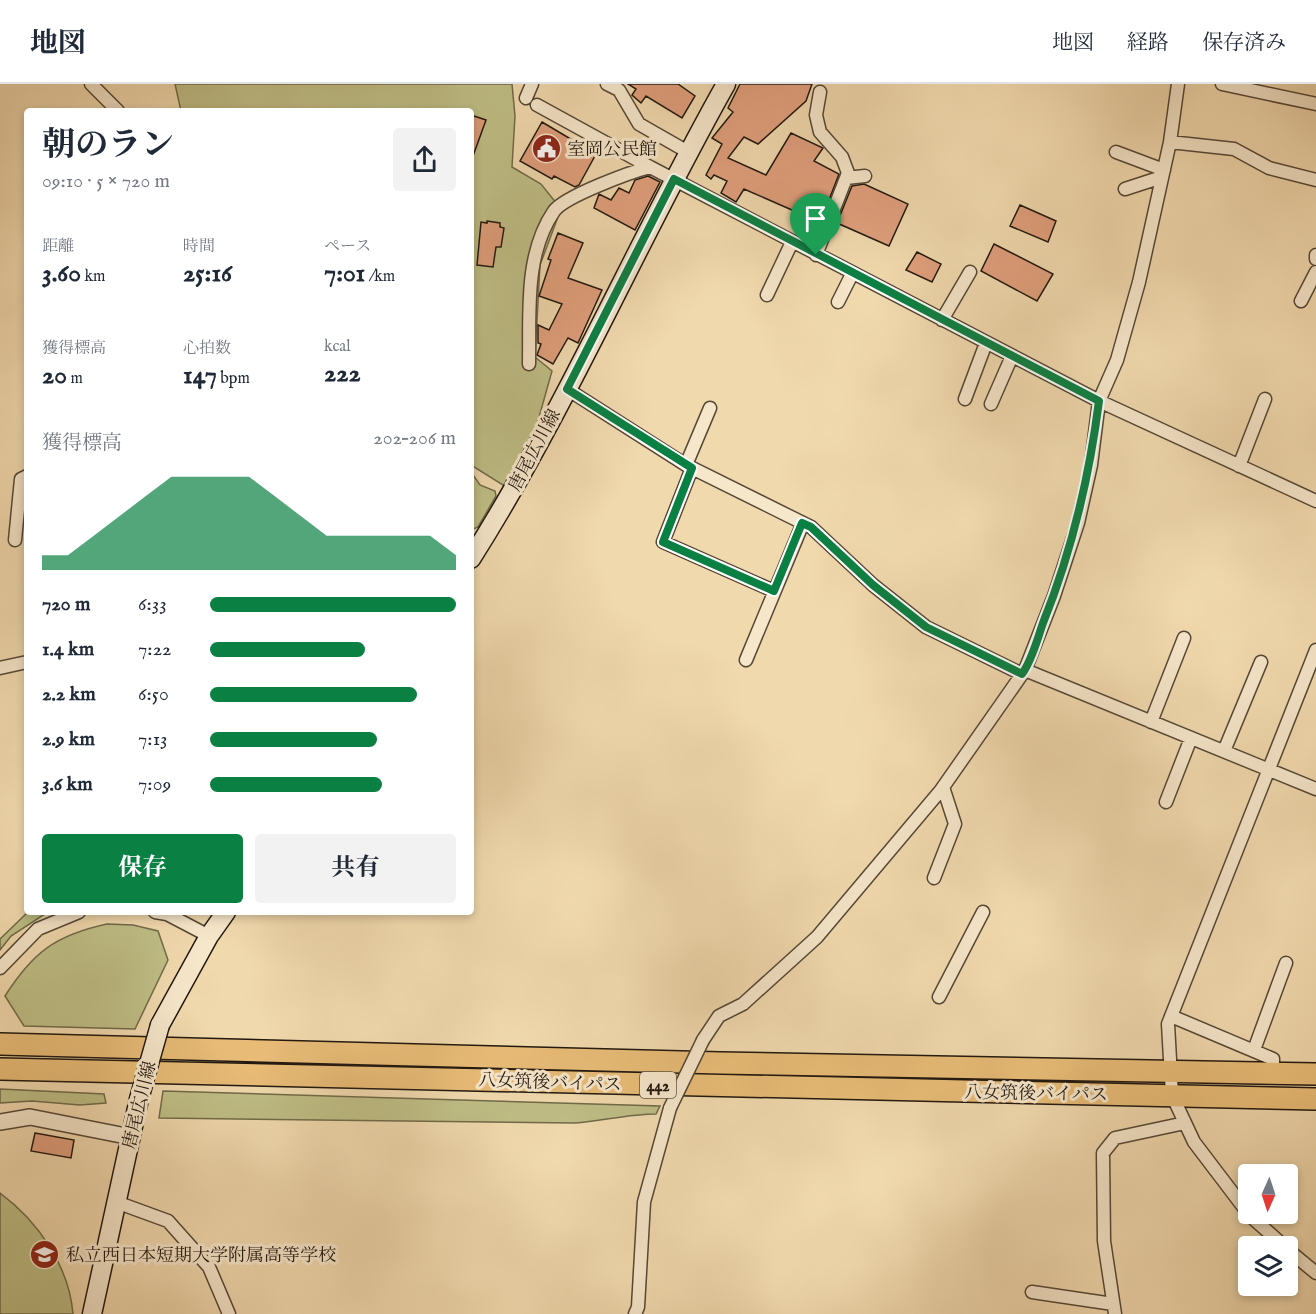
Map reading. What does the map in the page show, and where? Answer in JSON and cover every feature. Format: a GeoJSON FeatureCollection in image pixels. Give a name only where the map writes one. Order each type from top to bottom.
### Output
{"type":"FeatureCollection","features":[{"type":"Feature","properties":{"kind":"highway","name":"八女筑後バイパス"},"geometry":{"type":"LineString","coordinates":[[0,1044],[732,1063],[1316,1074]]}},
{"type":"Feature","properties":{"kind":"highway","name":"八女筑後バイパス"},"geometry":{"type":"LineString","coordinates":[[0,1069],[1316,1099]]}},
{"type":"Feature","properties":{"kind":"main road","name":"唐尾広川線"},"geometry":{"type":"LineString","coordinates":[[474,554],[567,389],[688,152],[726,84]]}},
{"type":"Feature","properties":{"kind":"main road","name":"唐尾広川線"},"geometry":{"type":"LineString","coordinates":[[93,1314],[139,1099],[160,1025],[209,936],[224,915]]}},
{"type":"Feature","properties":{"kind":"street"},"geometry":{"type":"LineString","coordinates":[[91,84],[115,108]]}},
{"type":"Feature","properties":{"kind":"street"},"geometry":{"type":"LineString","coordinates":[[532,84],[532,101],[650,167],[1099,401],[1316,501]]}},
{"type":"Feature","properties":{"kind":"street"},"geometry":{"type":"LineString","coordinates":[[607,84],[619,90],[639,124],[688,152]]}},
{"type":"Feature","properties":{"kind":"street"},"geometry":{"type":"LineString","coordinates":[[635,1314],[638,1307],[644,1202],[670,1107],[703,1040],[719,1016],[743,1004],[817,937],[943,787],[1023,672],[1054,596],[1078,523],[1091,465],[1099,401],[1120,349],[1139,282],[1170,142],[1178,84]]}},
{"type":"Feature","properties":{"kind":"street"},"geometry":{"type":"LineString","coordinates":[[1222,84],[1316,104]]}},
{"type":"Feature","properties":{"kind":"street"},"geometry":{"type":"LineString","coordinates":[[816,255],[846,178],[846,166],[842,157],[820,132],[816,115],[820,92]]}},
{"type":"Feature","properties":{"kind":"street"},"geometry":{"type":"LineString","coordinates":[[1170,142],[1234,149],[1269,168],[1316,180]]}},
{"type":"Feature","properties":{"kind":"street"},"geometry":{"type":"LineString","coordinates":[[1116,152],[1163,173]]}},
{"type":"Feature","properties":{"kind":"street"},"geometry":{"type":"LineString","coordinates":[[529,364],[535,251],[555,209],[629,172],[650,167]]}},
{"type":"Feature","properties":{"kind":"street"},"geometry":{"type":"LineString","coordinates":[[1125,189],[1163,173]]}},
{"type":"Feature","properties":{"kind":"street"},"geometry":{"type":"LineString","coordinates":[[846,178],[865,176]]}},
{"type":"Feature","properties":{"kind":"street"},"geometry":{"type":"LineString","coordinates":[[767,295],[792,242]]}},
{"type":"Feature","properties":{"kind":"street"},"geometry":{"type":"LineString","coordinates":[[942,320],[970,272]]}},
{"type":"Feature","properties":{"kind":"street"},"geometry":{"type":"LineString","coordinates":[[1301,301],[1316,272]]}},
{"type":"Feature","properties":{"kind":"street"},"geometry":{"type":"LineString","coordinates":[[838,302],[852,274]]}},
{"type":"Feature","properties":{"kind":"street"},"geometry":{"type":"LineString","coordinates":[[965,399],[986,343]]}},
{"type":"Feature","properties":{"kind":"street"},"geometry":{"type":"LineString","coordinates":[[991,404],[1012,356]]}},
{"type":"Feature","properties":{"kind":"street"},"geometry":{"type":"LineString","coordinates":[[567,389],[689,467],[811,527],[873,585],[926,627],[1023,672],[1316,789]]}},
{"type":"Feature","properties":{"kind":"street"},"geometry":{"type":"LineString","coordinates":[[1239,466],[1265,399]]}},
{"type":"Feature","properties":{"kind":"street"},"geometry":{"type":"LineString","coordinates":[[710,408],[663,542],[774,591]]}},
{"type":"Feature","properties":{"kind":"street"},"geometry":{"type":"LineString","coordinates":[[15,540],[21,479],[24,478]]}},
{"type":"Feature","properties":{"kind":"street"},"geometry":{"type":"LineString","coordinates":[[746,660],[802,523]]}},
{"type":"Feature","properties":{"kind":"street"},"geometry":{"type":"LineString","coordinates":[[474,536],[492,525]]}},
{"type":"Feature","properties":{"kind":"street"},"geometry":{"type":"LineString","coordinates":[[1151,722],[1184,638]]}},
{"type":"Feature","properties":{"kind":"street"},"geometry":{"type":"LineString","coordinates":[[1238,1200],[1194,1142],[1172,1095],[1168,1024],[1316,650]]}},
{"type":"Feature","properties":{"kind":"street"},"geometry":{"type":"LineString","coordinates":[[1224,751],[1261,662]]}},
{"type":"Feature","properties":{"kind":"street"},"geometry":{"type":"LineString","coordinates":[[0,668],[24,663]]}},
{"type":"Feature","properties":{"kind":"street"},"geometry":{"type":"LineString","coordinates":[[1166,802],[1191,738]]}},
{"type":"Feature","properties":{"kind":"street"},"geometry":{"type":"LineString","coordinates":[[934,878],[955,824],[943,787]]}},
{"type":"Feature","properties":{"kind":"street"},"geometry":{"type":"LineString","coordinates":[[939,997],[983,912]]}},
{"type":"Feature","properties":{"kind":"street"},"geometry":{"type":"LineString","coordinates":[[0,969],[38,929],[72,915]]}},
{"type":"Feature","properties":{"kind":"street"},"geometry":{"type":"LineString","coordinates":[[169,915],[209,936]]}},
{"type":"Feature","properties":{"kind":"street"},"geometry":{"type":"LineString","coordinates":[[1254,1050],[1286,963]]}},
{"type":"Feature","properties":{"kind":"street"},"geometry":{"type":"LineString","coordinates":[[1171,1016],[1254,1050],[1273,1059],[1274,1063]]}},
{"type":"Feature","properties":{"kind":"street"},"geometry":{"type":"LineString","coordinates":[[0,1122],[30,1117],[131,1137]]}},
{"type":"Feature","properties":{"kind":"street"},"geometry":{"type":"LineString","coordinates":[[1032,1292],[1114,1309],[1104,1241],[1103,1154],[1114,1138],[1185,1123]]}},
{"type":"Feature","properties":{"kind":"street"},"geometry":{"type":"LineString","coordinates":[[116,1202],[168,1221],[208,1267],[229,1314]]}},
{"type":"Feature","properties":{"kind":"street"},"geometry":{"type":"LineString","coordinates":[[1260,1224],[1273,1236]]}},
{"type":"Feature","properties":{"kind":"street"},"geometry":{"type":"LineString","coordinates":[[1298,1258],[1316,1274]]}},
{"type":"Feature","properties":{"kind":"shaded area"},"geometry":{"type":"Polygon","coordinates":[[[175,84],[512,84],[515,116],[512,167],[541,184],[561,209],[540,265],[535,357],[552,371],[534,435],[506,487],[474,467],[474,108],[180,108],[175,84]]]}},
{"type":"Feature","properties":{"kind":"shaded area"},"geometry":{"type":"Polygon","coordinates":[[[474,476],[480,485],[495,491],[496,496],[478,527],[474,529],[474,476]]]}},
{"type":"Feature","properties":{"kind":"shaded area"},"geometry":{"type":"Polygon","coordinates":[[[25,915],[43,915],[11,936],[0,950],[0,939],[25,915]]]}},
{"type":"Feature","properties":{"kind":"shaded area"},"geometry":{"type":"Polygon","coordinates":[[[107,924],[133,925],[158,931],[168,960],[135,1029],[24,1026],[5,996],[15,981],[47,948],[73,934],[107,924]]]}},
{"type":"Feature","properties":{"kind":"shaded area"},"geometry":{"type":"Polygon","coordinates":[[[0,1089],[104,1094],[106,1103],[80,1105],[32,1101],[0,1103],[0,1089]]]}},
{"type":"Feature","properties":{"kind":"shaded area"},"geometry":{"type":"Polygon","coordinates":[[[163,1091],[660,1106],[656,1114],[575,1123],[159,1118],[163,1091]]]}},
{"type":"Feature","properties":{"kind":"shaded area"},"geometry":{"type":"Polygon","coordinates":[[[0,1193],[27,1217],[49,1246],[65,1279],[73,1314],[0,1314],[0,1193]]]}},
{"type":"Feature","properties":{"kind":"building"},"geometry":{"type":"Polygon","coordinates":[[[628,84],[678,84],[695,96],[682,118],[646,96],[641,103],[632,95],[636,89],[628,84]]]}},
{"type":"Feature","properties":{"kind":"building"},"geometry":{"type":"Polygon","coordinates":[[[740,84],[812,84],[806,101],[758,144],[744,137],[728,158],[766,175],[791,133],[823,148],[814,161],[839,174],[815,236],[796,226],[801,214],[744,189],[736,202],[721,193],[727,181],[714,175],[711,179],[706,175],[722,144],[712,138],[733,112],[728,108],[740,84]]]}},
{"type":"Feature","properties":{"kind":"building"},"geometry":{"type":"Polygon","coordinates":[[[474,116],[486,120],[474,153],[474,116]]]}},
{"type":"Feature","properties":{"kind":"building"},"geometry":{"type":"Polygon","coordinates":[[[542,122],[596,154],[579,185],[575,187],[554,176],[552,179],[520,161],[542,122]]]}},
{"type":"Feature","properties":{"kind":"building"},"geometry":{"type":"Polygon","coordinates":[[[648,176],[660,182],[635,230],[594,208],[599,194],[611,200],[619,188],[629,193],[635,180],[648,176]]]}},
{"type":"Feature","properties":{"kind":"building"},"geometry":{"type":"Polygon","coordinates":[[[864,184],[908,204],[889,246],[837,223],[852,186],[864,184]]]}},
{"type":"Feature","properties":{"kind":"building"},"geometry":{"type":"Polygon","coordinates":[[[1020,205],[1056,221],[1048,242],[1010,226],[1020,205]]]}},
{"type":"Feature","properties":{"kind":"building"},"geometry":{"type":"Polygon","coordinates":[[[487,221],[500,223],[500,227],[504,228],[501,247],[496,247],[493,267],[477,265],[481,222],[487,223],[487,221]]]}},
{"type":"Feature","properties":{"kind":"building"},"geometry":{"type":"Polygon","coordinates":[[[558,233],[583,243],[568,278],[602,290],[578,343],[568,338],[553,364],[537,355],[541,344],[538,343],[538,325],[549,330],[562,304],[539,296],[551,260],[548,259],[558,233]]]}},
{"type":"Feature","properties":{"kind":"building"},"geometry":{"type":"Polygon","coordinates":[[[994,244],[1053,274],[1037,301],[981,271],[994,244]]]}},
{"type":"Feature","properties":{"kind":"building"},"geometry":{"type":"Polygon","coordinates":[[[917,252],[941,264],[932,282],[906,270],[917,252]]]}},
{"type":"Feature","properties":{"kind":"building"},"geometry":{"type":"Polygon","coordinates":[[[35,1133],[74,1140],[71,1158],[31,1151],[35,1133]]]}},
{"type":"Feature","properties":{"kind":"place","name":"室岡公民館"},"geometry":{"type":"Point","coordinates":[546,149]}},
{"type":"Feature","properties":{"kind":"place","name":"私立西日本短期大学附属高等学校"},"geometry":{"type":"Point","coordinates":[45,1255]}},
{"type":"Feature","properties":{"kind":"route"},"geometry":{"type":"LineString","coordinates":[[674,179],[816,255],[1099,401],[1091,465],[1078,523],[1054,596],[1022,674],[926,627],[873,585],[811,527],[802,523],[774,591],[663,542],[692,468],[567,389],[674,179]]}}]}
